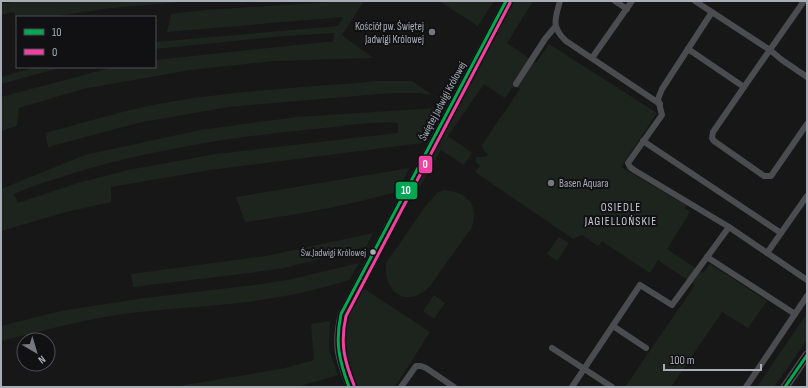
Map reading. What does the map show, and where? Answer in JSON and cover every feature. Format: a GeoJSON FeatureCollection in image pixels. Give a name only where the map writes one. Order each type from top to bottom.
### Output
{"type":"FeatureCollection","features":[{"type":"Feature","properties":{"kind":"street","name":"Świętej Jadwigi Królowej"},"geometry":{"type":"LineString","coordinates":[[349,387],[338,359],[337,336],[341,314],[506,1]]}},
{"type":"Feature","properties":{"kind":"street"},"geometry":{"type":"LineString","coordinates":[[560,1],[556,14],[555,27],[558,34],[566,41],[660,104]]}},
{"type":"Feature","properties":{"kind":"street"},"geometry":{"type":"LineString","coordinates":[[616,1],[627,9]]}},
{"type":"Feature","properties":{"kind":"street"},"geometry":{"type":"LineString","coordinates":[[592,58],[632,1]]}},
{"type":"Feature","properties":{"kind":"street"},"geometry":{"type":"LineString","coordinates":[[695,1],[770,50],[807,77]]}},
{"type":"Feature","properties":{"kind":"street"},"geometry":{"type":"LineString","coordinates":[[806,126],[771,176],[764,176],[714,141],[712,138],[713,132],[804,1],[807,3]]}},
{"type":"Feature","properties":{"kind":"street"},"geometry":{"type":"LineString","coordinates":[[712,12],[662,89],[658,99],[662,115],[628,163],[630,167],[729,227],[807,280]]}},
{"type":"Feature","properties":{"kind":"street"},"geometry":{"type":"LineString","coordinates":[[516,84],[545,39],[555,27]]}},
{"type":"Feature","properties":{"kind":"street"},"geometry":{"type":"LineString","coordinates":[[688,49],[744,87]]}},
{"type":"Feature","properties":{"kind":"street"},"geometry":{"type":"LineString","coordinates":[[644,141],[781,233]]}},
{"type":"Feature","properties":{"kind":"street"},"geometry":{"type":"LineString","coordinates":[[767,253],[807,196]]}},
{"type":"Feature","properties":{"kind":"street"},"geometry":{"type":"LineString","coordinates":[[572,387],[640,285],[672,305],[729,227]]}},
{"type":"Feature","properties":{"kind":"street"},"geometry":{"type":"LineString","coordinates":[[707,257],[795,314]]}},
{"type":"Feature","properties":{"kind":"street"},"geometry":{"type":"LineString","coordinates":[[746,387],[807,296]]}},
{"type":"Feature","properties":{"kind":"street"},"geometry":{"type":"LineString","coordinates":[[613,326],[646,348]]}},
{"type":"Feature","properties":{"kind":"street"},"geometry":{"type":"LineString","coordinates":[[552,348],[612,387]]}},
{"type":"Feature","properties":{"kind":"street"},"geometry":{"type":"LineString","coordinates":[[784,387],[807,355]]}},
{"type":"Feature","properties":{"kind":"street"},"geometry":{"type":"LineString","coordinates":[[401,387],[416,366],[421,366],[454,387]]}},
{"type":"Feature","properties":{"kind":"shaded area"},"geometry":{"type":"Polygon","coordinates":[[[17,1],[193,1],[112,8],[57,16],[16,16],[16,19],[14,12],[1,15],[1,4],[17,1]]]}},
{"type":"Feature","properties":{"kind":"shaded area"},"geometry":{"type":"Polygon","coordinates":[[[364,1],[342,35],[373,58],[275,61],[190,70],[83,89],[19,108],[17,126],[1,131],[1,97],[110,68],[156,68],[156,60],[333,42],[334,33],[284,36],[156,49],[156,42],[338,26],[343,17],[167,32],[171,14],[205,10],[364,1]]]}},
{"type":"Feature","properties":{"kind":"shaded area"},"geometry":{"type":"Polygon","coordinates":[[[439,1],[494,1],[478,26],[439,1]]]}},
{"type":"Feature","properties":{"kind":"shaded area"},"geometry":{"type":"Polygon","coordinates":[[[509,1],[533,1],[507,43],[536,63],[549,44],[657,113],[621,167],[686,205],[685,208],[690,212],[667,249],[703,273],[710,264],[767,301],[748,328],[722,312],[671,387],[625,387],[695,285],[658,260],[650,273],[602,241],[598,246],[582,235],[573,239],[475,172],[480,166],[476,162],[476,157],[486,157],[488,154],[484,151],[482,145],[520,89],[516,87],[512,88],[505,98],[484,84],[448,136],[472,153],[464,165],[441,150],[420,186],[417,184],[424,164],[509,1]]]}},
{"type":"Feature","properties":{"kind":"shaded area"},"geometry":{"type":"Polygon","coordinates":[[[32,68],[59,68],[1,84],[1,77],[32,68]]]}},
{"type":"Feature","properties":{"kind":"shaded area"},"geometry":{"type":"Polygon","coordinates":[[[378,81],[412,81],[432,95],[419,93],[391,93],[229,107],[142,122],[48,147],[45,133],[129,110],[181,100],[254,91],[378,81]]]}},
{"type":"Feature","properties":{"kind":"shaded area"},"geometry":{"type":"Polygon","coordinates":[[[437,108],[422,143],[210,170],[111,187],[111,202],[66,212],[1,231],[1,189],[85,155],[200,130],[297,117],[437,108]],[[377,123],[283,132],[223,140],[164,150],[106,164],[45,182],[14,194],[18,203],[78,183],[128,170],[216,154],[398,133],[398,123],[377,123]]]}},
{"type":"Feature","properties":{"kind":"shaded area"},"geometry":{"type":"Polygon","coordinates":[[[410,168],[396,192],[321,210],[245,222],[236,197],[410,168]]]}},
{"type":"Feature","properties":{"kind":"shaded area"},"geometry":{"type":"Polygon","coordinates":[[[445,190],[459,194],[469,201],[474,212],[472,227],[430,286],[422,293],[413,296],[406,297],[399,295],[393,290],[389,283],[386,274],[386,263],[427,204],[438,192],[445,190]]]}},
{"type":"Feature","properties":{"kind":"shaded area"},"geometry":{"type":"Polygon","coordinates":[[[373,233],[366,247],[284,268],[133,287],[131,274],[266,256],[373,233]]]}},
{"type":"Feature","properties":{"kind":"shaded area"},"geometry":{"type":"Polygon","coordinates":[[[559,237],[569,243],[557,261],[547,254],[559,237]]]}},
{"type":"Feature","properties":{"kind":"shaded area"},"geometry":{"type":"Polygon","coordinates":[[[359,263],[349,280],[322,288],[238,303],[108,316],[38,332],[16,332],[16,337],[1,341],[1,326],[61,311],[145,298],[263,284],[292,279],[359,263]]]}},
{"type":"Feature","properties":{"kind":"shaded area"},"geometry":{"type":"Polygon","coordinates":[[[363,288],[430,332],[395,387],[354,387],[346,366],[342,345],[343,330],[351,308],[363,288]]]}},
{"type":"Feature","properties":{"kind":"shaded area"},"geometry":{"type":"Polygon","coordinates":[[[434,295],[445,303],[434,319],[423,311],[434,295]]]}},
{"type":"Feature","properties":{"kind":"shaded area"},"geometry":{"type":"Polygon","coordinates":[[[807,313],[807,340],[774,387],[757,387],[807,313]]]}},
{"type":"Feature","properties":{"kind":"shaded area"},"geometry":{"type":"Polygon","coordinates":[[[330,321],[329,350],[338,375],[297,387],[173,387],[281,369],[314,360],[311,324],[330,321]]]}},
{"type":"Feature","properties":{"kind":"transit line","name":"10"},"geometry":{"type":"LineString","coordinates":[[349,387],[340,360],[338,343],[341,314],[506,1]]}},
{"type":"Feature","properties":{"kind":"transit line","name":"0"},"geometry":{"type":"LineString","coordinates":[[354,385],[345,359],[343,343],[346,316],[510,3]]}},
{"type":"Feature","properties":{"kind":"transit line","name":"10"},"geometry":{"type":"LineString","coordinates":[[785,387],[807,355]]}},
{"type":"Feature","properties":{"kind":"place","name":"Kościół pw. Świętej Jadwigi Królowej"},"geometry":{"type":"Point","coordinates":[432,32]}},
{"type":"Feature","properties":{"kind":"place","name":"Basen Aquara"},"geometry":{"type":"Point","coordinates":[551,183]}},
{"type":"Feature","properties":{"kind":"place","name":"Św.Jadwigi Królowej"},"geometry":{"type":"Point","coordinates":[373,252]}},
{"type":"Feature","properties":{"kind":"district","name":"OSIEDLE JAGIELLOŃSKIE"},"geometry":{"type":"Point","coordinates":[621,214]}}]}
